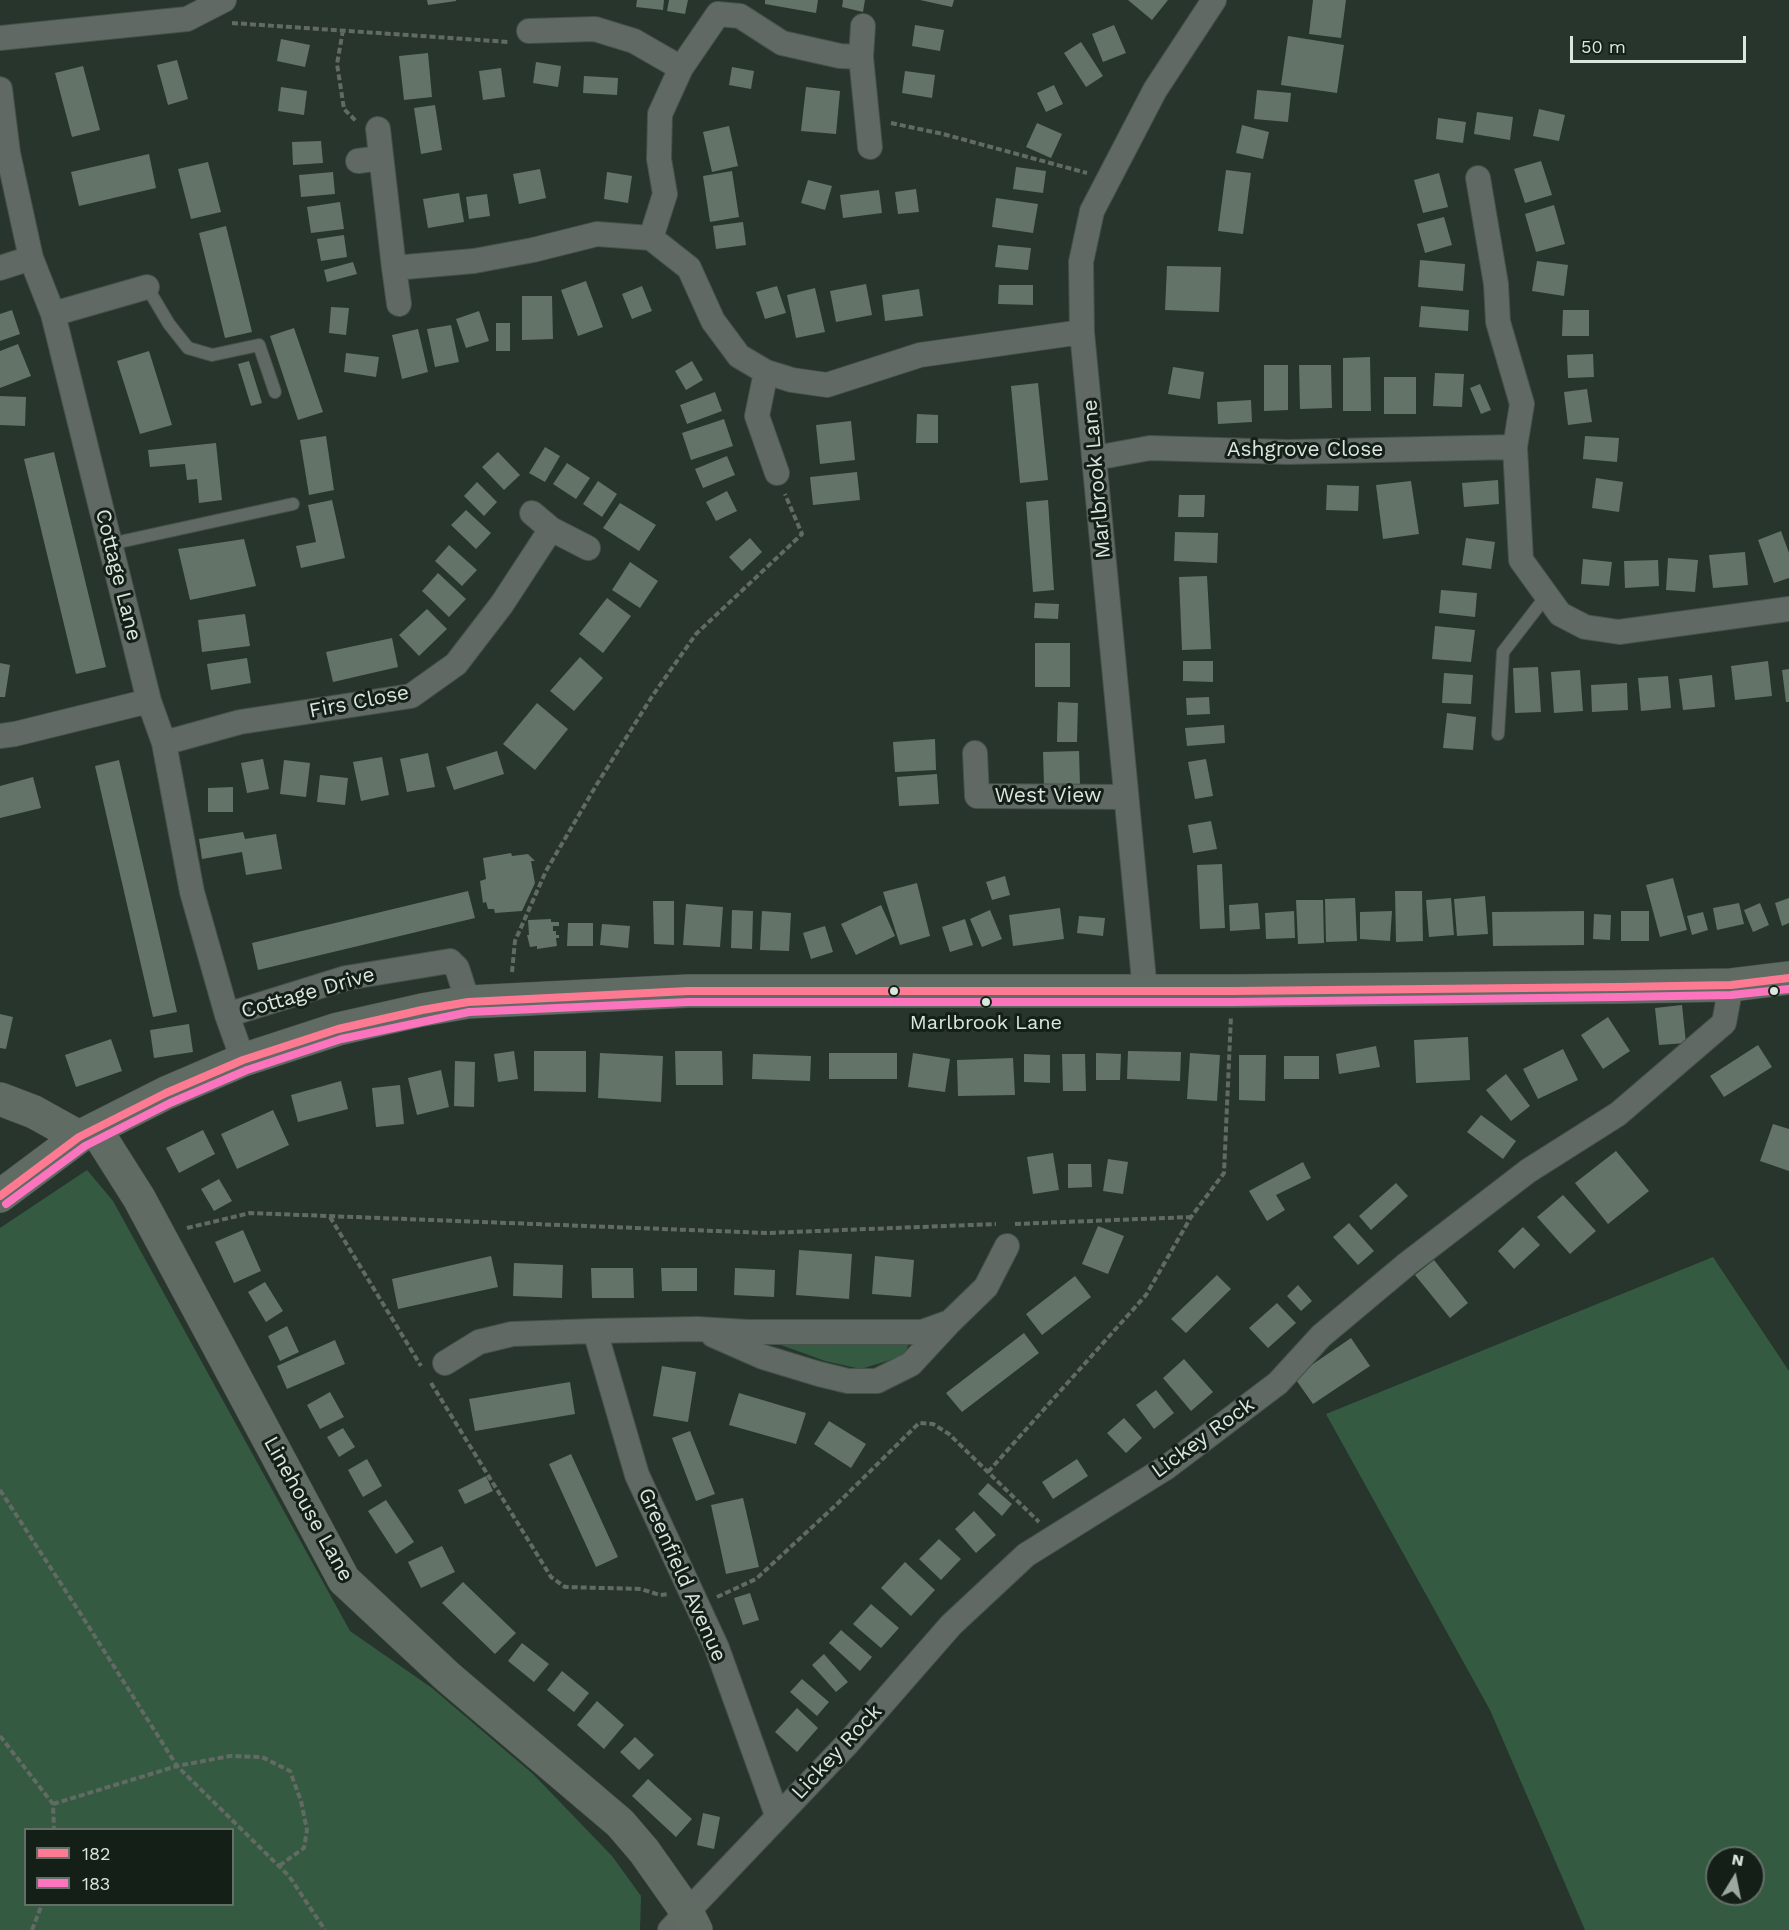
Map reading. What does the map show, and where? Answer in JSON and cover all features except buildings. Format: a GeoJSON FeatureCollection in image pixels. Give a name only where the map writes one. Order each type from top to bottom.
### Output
{"type":"FeatureCollection","features":[{"type":"Feature","properties":{"kind":"main road"},"geometry":{"type":"LineString","coordinates":[[0,1196],[87,1133],[166,1093],[243,1060],[338,1029],[468,1002],[688,991],[1232,991],[1731,985],[1789,978]]}},
{"type":"Feature","properties":{"kind":"main road"},"geometry":{"type":"LineString","coordinates":[[0,1099],[87,1133]]}},
{"type":"Feature","properties":{"kind":"main road","name":"Linehouse Lane"},"geometry":{"type":"LineString","coordinates":[[87,1133],[139,1198],[344,1580],[448,1677],[620,1822],[644,1851],[684,1924]]}},
{"type":"Feature","properties":{"kind":"street","name":"Marlbrook Lane"},"geometry":{"type":"LineString","coordinates":[[1145,991],[1082,332],[1081,262],[1092,211],[1155,90],[1214,0]]}},
{"type":"Feature","properties":{"kind":"street"},"geometry":{"type":"LineString","coordinates":[[651,238],[665,194],[659,159],[660,114],[681,68],[723,7],[782,44],[840,56],[861,57]]}},
{"type":"Feature","properties":{"kind":"street"},"geometry":{"type":"LineString","coordinates":[[0,38],[187,20],[227,11]]}},
{"type":"Feature","properties":{"kind":"street"},"geometry":{"type":"LineString","coordinates":[[864,26],[861,57],[870,147]]}},
{"type":"Feature","properties":{"kind":"street"},"geometry":{"type":"LineString","coordinates":[[529,31],[595,29],[634,41],[681,68]]}},
{"type":"Feature","properties":{"kind":"street","name":"Cottage Lane"},"geometry":{"type":"LineString","coordinates":[[0,88],[8,153],[31,258],[53,314],[149,700],[164,743],[192,892],[227,1016],[243,1060]]}},
{"type":"Feature","properties":{"kind":"street"},"geometry":{"type":"LineString","coordinates":[[378,129],[370,160],[394,268],[399,304]]}},
{"type":"Feature","properties":{"kind":"street"},"geometry":{"type":"LineString","coordinates":[[1479,178],[1496,284],[1498,322],[1522,404],[1515,447],[1521,560],[1560,614],[1585,627],[1619,632],[1789,609]]}},
{"type":"Feature","properties":{"kind":"street"},"geometry":{"type":"LineString","coordinates":[[394,268],[474,261],[533,250],[597,234],[651,238],[689,268],[713,321],[739,356],[766,372],[792,380],[827,386],[920,355],[1082,332]]}},
{"type":"Feature","properties":{"kind":"street"},"geometry":{"type":"LineString","coordinates":[[0,267],[31,258]]}},
{"type":"Feature","properties":{"kind":"street"},"geometry":{"type":"LineString","coordinates":[[53,314],[147,287]]}},
{"type":"Feature","properties":{"kind":"street"},"geometry":{"type":"LineString","coordinates":[[766,372],[757,417],[777,473]]}},
{"type":"Feature","properties":{"kind":"street","name":"Ashgrove Close"},"geometry":{"type":"LineString","coordinates":[[1095,458],[1150,448],[1288,452],[1515,447]]}},
{"type":"Feature","properties":{"kind":"street"},"geometry":{"type":"LineString","coordinates":[[532,513],[551,529],[588,548]]}},
{"type":"Feature","properties":{"kind":"street","name":"Firs Close"},"geometry":{"type":"LineString","coordinates":[[164,743],[240,722],[411,696],[456,664],[502,603],[551,529]]}},
{"type":"Feature","properties":{"kind":"street"},"geometry":{"type":"LineString","coordinates":[[0,736],[149,700]]}},
{"type":"Feature","properties":{"kind":"street","name":"West View"},"geometry":{"type":"LineString","coordinates":[[975,753],[977,796],[1126,796]]}},
{"type":"Feature","properties":{"kind":"street","name":"Cottage Drive"},"geometry":{"type":"LineString","coordinates":[[227,1016],[346,978],[450,961],[457,968],[468,1002]]}},
{"type":"Feature","properties":{"kind":"street","name":"Lickey Rock"},"geometry":{"type":"LineString","coordinates":[[684,1924],[777,1815],[847,1744],[951,1625],[1026,1555],[1167,1467],[1278,1383],[1322,1336],[1417,1257],[1528,1171],[1618,1114],[1724,1023],[1731,985]]}},
{"type":"Feature","properties":{"kind":"street"},"geometry":{"type":"LineString","coordinates":[[697,1329],[763,1357],[819,1374],[848,1381],[876,1381],[911,1365],[986,1287],[1008,1231]]}},
{"type":"Feature","properties":{"kind":"street"},"geometry":{"type":"LineString","coordinates":[[437,1370],[480,1342],[512,1334],[697,1329],[748,1332],[922,1332],[950,1322]]}},
{"type":"Feature","properties":{"kind":"street","name":"Greenfield Avenue"},"geometry":{"type":"LineString","coordinates":[[595,1331],[637,1475],[717,1648],[777,1815]]}},
{"type":"Feature","properties":{"kind":"lane"},"geometry":{"type":"LineString","coordinates":[[147,287],[169,324],[188,348],[212,355],[259,345],[275,392]]}},
{"type":"Feature","properties":{"kind":"lane"},"geometry":{"type":"LineString","coordinates":[[110,544],[293,504]]}},
{"type":"Feature","properties":{"kind":"lane"},"geometry":{"type":"LineString","coordinates":[[1498,734],[1503,652],[1547,595]]}},
{"type":"Feature","properties":{"kind":"path"},"geometry":{"type":"LineString","coordinates":[[227,11],[343,30],[515,43],[529,31]]}},
{"type":"Feature","properties":{"kind":"path"},"geometry":{"type":"LineString","coordinates":[[343,30],[337,64],[344,109],[361,126],[378,129]]}},
{"type":"Feature","properties":{"kind":"path"},"geometry":{"type":"LineString","coordinates":[[866,117],[1014,153],[1087,173],[1108,183]]}},
{"type":"Feature","properties":{"kind":"path"},"geometry":{"type":"LineString","coordinates":[[509,999],[515,941],[546,871],[597,783],[653,695],[696,634],[802,534],[777,473]]}},
{"type":"Feature","properties":{"kind":"path"},"geometry":{"type":"LineString","coordinates":[[988,1472],[1146,1295],[1191,1217],[1224,1173],[1232,991]]}},
{"type":"Feature","properties":{"kind":"path"},"geometry":{"type":"LineString","coordinates":[[161,1239],[192,1226],[250,1213],[767,1233],[1008,1231],[1191,1217]]}},
{"type":"Feature","properties":{"kind":"path"},"geometry":{"type":"LineString","coordinates":[[330,1217],[422,1367]]}},
{"type":"Feature","properties":{"kind":"path"},"geometry":{"type":"LineString","coordinates":[[437,1370],[551,1577],[565,1587],[641,1589],[660,1595],[716,1598],[756,1579],[836,1505],[919,1423],[933,1424],[949,1434],[1054,1538]]}},
{"type":"Feature","properties":{"kind":"path"},"geometry":{"type":"LineString","coordinates":[[0,1490],[177,1766],[289,1876],[325,1930]]}},
{"type":"Feature","properties":{"kind":"path"},"geometry":{"type":"LineString","coordinates":[[0,1736],[53,1804],[54,1828]]}},
{"type":"Feature","properties":{"kind":"path"},"geometry":{"type":"LineString","coordinates":[[53,1804],[177,1766],[230,1756],[262,1757],[291,1771],[307,1830],[304,1848],[279,1866]]}},
{"type":"Feature","properties":{"kind":"path"},"geometry":{"type":"LineString","coordinates":[[32,1930],[42,1906]]}},
{"type":"Feature","properties":{"kind":"green space"},"geometry":{"type":"Polygon","coordinates":[[[87,1170],[113,1201],[350,1631],[432,1688],[533,1774],[612,1856],[641,1896],[640,1930],[0,1930],[0,1228],[87,1170]]]}},
{"type":"Feature","properties":{"kind":"green space"},"geometry":{"type":"Polygon","coordinates":[[[1713,1257],[1789,1371],[1789,1930],[1585,1930],[1490,1710],[1326,1414],[1713,1257]]]}},
{"type":"Feature","properties":{"kind":"green space"},"geometry":{"type":"Polygon","coordinates":[[[909,1340],[906,1355],[861,1369],[825,1361],[770,1341],[909,1340]]]}},
{"type":"Feature","properties":{"kind":"transit line","name":"182"},"geometry":{"type":"LineString","coordinates":[[0,1196],[79,1137],[166,1093],[243,1060],[338,1029],[468,1002],[688,991],[1232,991],[1620,987],[1731,985],[1789,978]]}},
{"type":"Feature","properties":{"kind":"transit line","name":"183"},"geometry":{"type":"LineString","coordinates":[[6,1204],[85,1146],[170,1103],[247,1070],[341,1039],[469,1012],[688,1002],[1232,1002],[1731,995],[1789,989]]}},
{"type":"Feature","properties":{"kind":"place","name":"Marlbrook Lane"},"geometry":{"type":"Point","coordinates":[986,1002]}}]}
